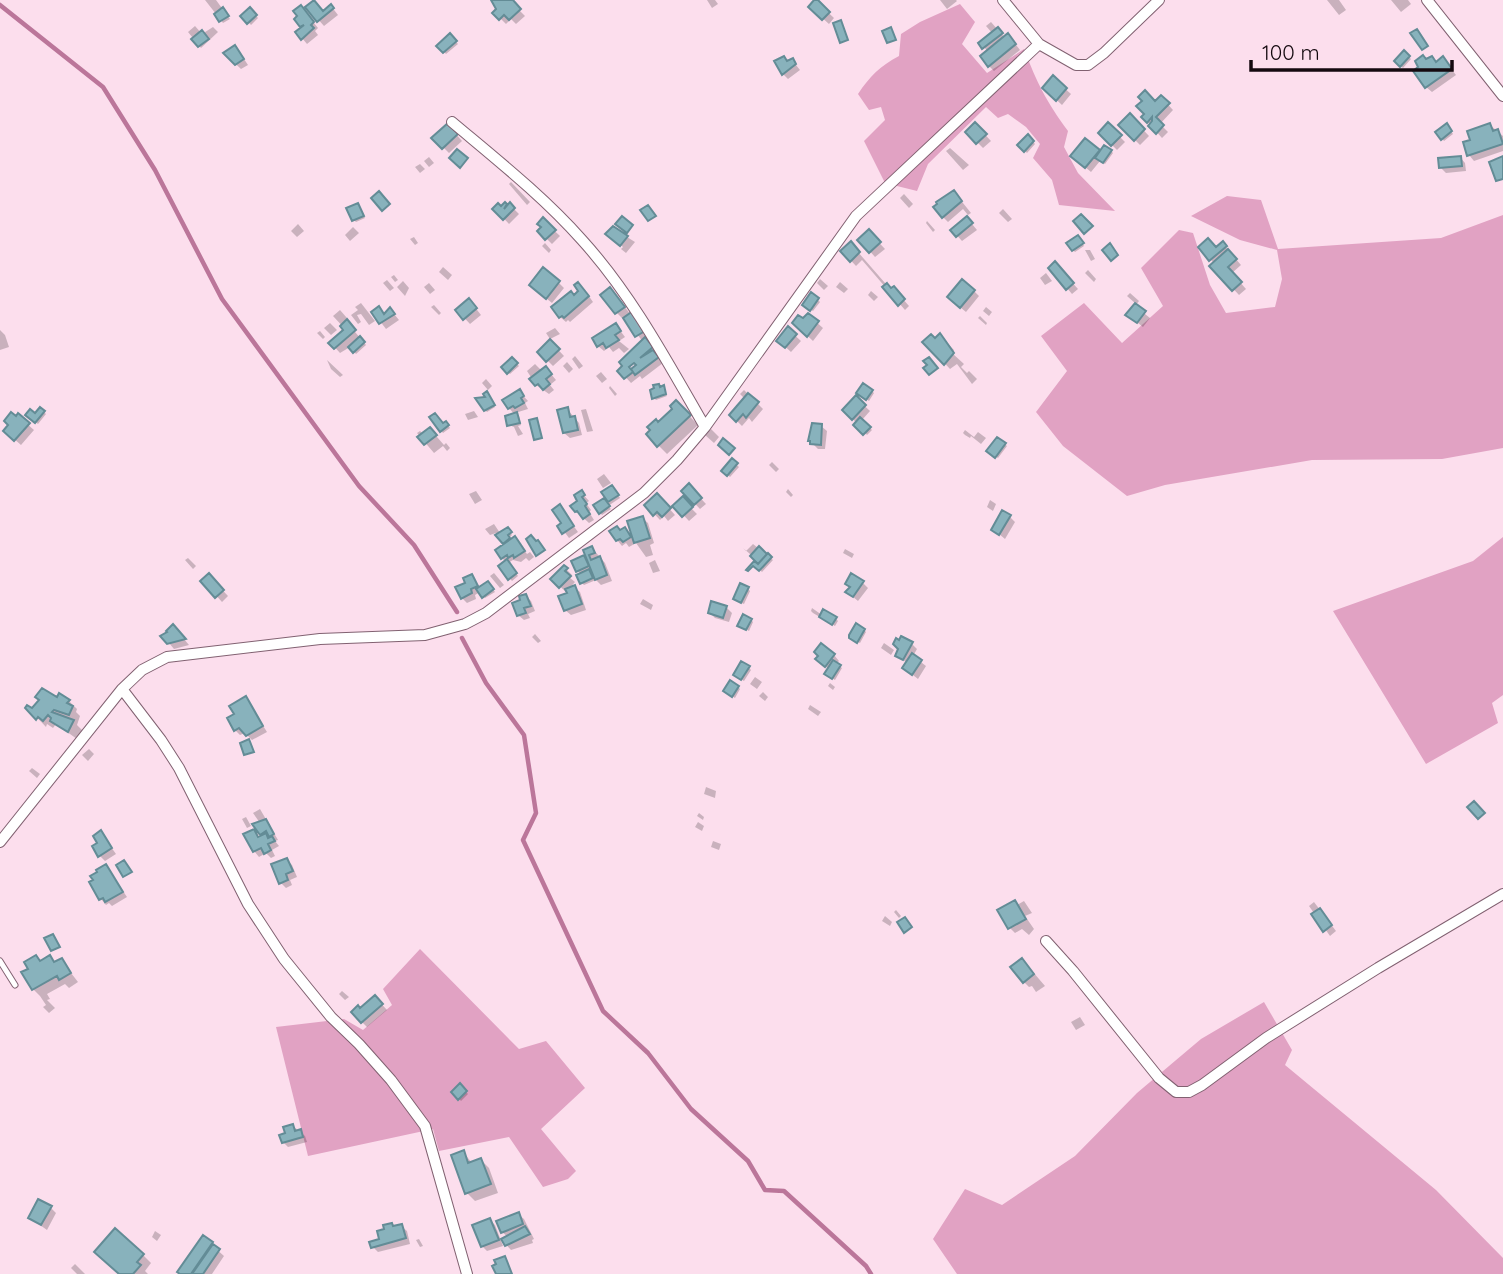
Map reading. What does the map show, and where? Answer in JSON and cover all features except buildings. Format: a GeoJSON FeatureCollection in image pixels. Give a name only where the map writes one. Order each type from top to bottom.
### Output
{"type":"FeatureCollection","features":[{"type":"Feature","properties":{"kind":"street"},"geometry":{"type":"LineString","coordinates":[[1003,0],[1039,44],[1076,65],[1088,65],[1104,53],[1159,0]]}},
{"type":"Feature","properties":{"kind":"street"},"geometry":{"type":"LineString","coordinates":[[1426,0],[1503,96]]}},
{"type":"Feature","properties":{"kind":"street"},"geometry":{"type":"LineString","coordinates":[[0,842],[122,689],[142,670],[167,657],[320,639],[425,635],[465,624],[486,613],[523,586],[644,493],[677,460],[705,427],[856,216],[1039,44]]}},
{"type":"Feature","properties":{"kind":"street"},"geometry":{"type":"LineString","coordinates":[[452,122],[532,191],[582,240],[623,295],[705,427]]}},
{"type":"Feature","properties":{"kind":"street"},"geometry":{"type":"LineString","coordinates":[[122,689],[179,768],[248,904],[284,959],[331,1017],[391,1080],[425,1126],[467,1274]]}},
{"type":"Feature","properties":{"kind":"street"},"geometry":{"type":"LineString","coordinates":[[1046,941],[1159,1078],[1176,1092],[1189,1092],[1202,1086],[1266,1038],[1503,894]]}},
{"type":"Feature","properties":{"kind":"lane"},"geometry":{"type":"LineString","coordinates":[[0,961],[15,985]]}},
{"type":"Feature","properties":{"kind":"shaded area"},"geometry":{"type":"Polygon","coordinates":[[[960,4],[975,22],[962,44],[987,73],[1024,49],[1043,92],[1068,131],[1064,147],[1078,173],[1115,211],[1059,205],[1052,180],[1033,158],[1040,144],[1026,127],[1008,114],[998,118],[986,107],[928,164],[917,191],[885,183],[864,141],[885,120],[881,107],[869,110],[858,94],[876,72],[899,56],[901,34],[960,4]]]}},
{"type":"Feature","properties":{"kind":"shaded area"},"geometry":{"type":"Polygon","coordinates":[[[1227,196],[1261,200],[1278,249],[1441,238],[1503,215],[1503,448],[1442,459],[1312,460],[1165,485],[1127,496],[1063,446],[1036,412],[1067,371],[1041,336],[1084,303],[1122,343],[1163,306],[1141,268],[1179,230],[1193,233],[1210,285],[1226,313],[1275,307],[1282,279],[1277,250],[1240,240],[1191,216],[1227,196]]]}},
{"type":"Feature","properties":{"kind":"shaded area"},"geometry":{"type":"Polygon","coordinates":[[[1503,537],[1503,695],[1492,703],[1498,723],[1426,764],[1333,611],[1473,561],[1503,537]]]}},
{"type":"Feature","properties":{"kind":"shaded area"},"geometry":{"type":"Polygon","coordinates":[[[420,949],[519,1049],[546,1041],[585,1088],[541,1129],[576,1171],[568,1179],[543,1187],[509,1137],[439,1151],[433,1129],[308,1156],[276,1027],[344,1019],[363,1030],[392,1005],[383,989],[420,949]]]}},
{"type":"Feature","properties":{"kind":"shaded area"},"geometry":{"type":"Polygon","coordinates":[[[1264,1002],[1292,1050],[1285,1065],[1436,1190],[1503,1258],[1503,1274],[957,1274],[933,1239],[965,1189],[1002,1205],[1075,1156],[1137,1093],[1201,1039],[1264,1002]]]}},
{"type":"Feature","properties":{"kind":"waterway"},"geometry":{"type":"LineString","coordinates":[[0,5],[103,87],[155,170],[222,299],[359,486],[414,545],[457,612]]}},
{"type":"Feature","properties":{"kind":"waterway"},"geometry":{"type":"LineString","coordinates":[[462,638],[486,683],[524,735],[536,813],[523,840],[603,1011],[648,1053],[691,1109],[748,1161],[765,1190],[784,1191],[866,1266],[871,1274]]}}]}
